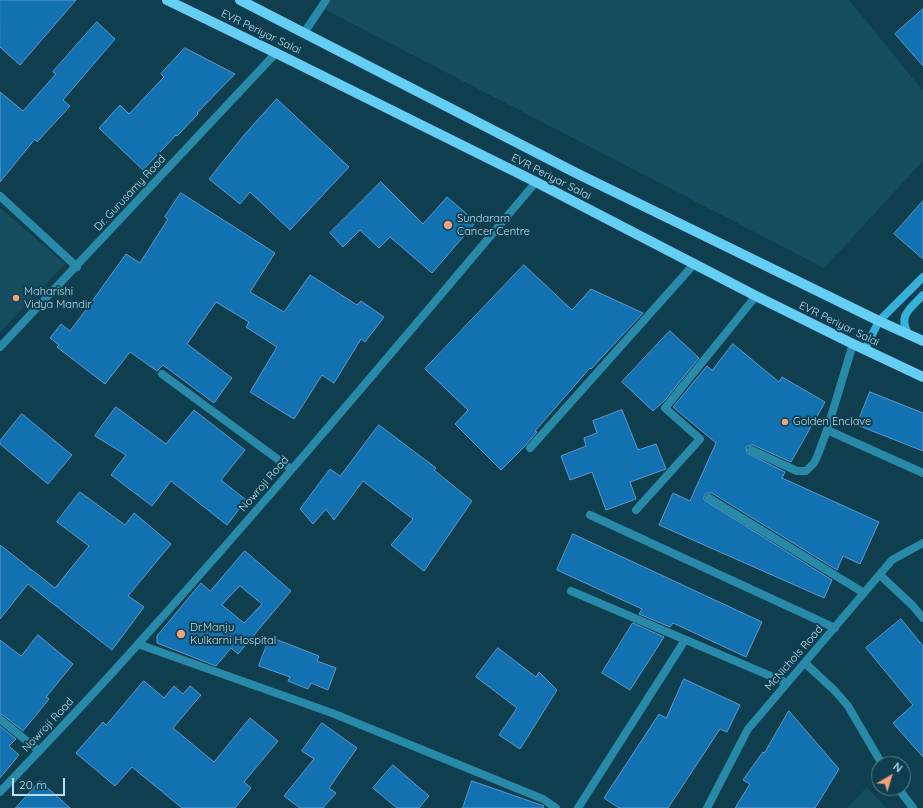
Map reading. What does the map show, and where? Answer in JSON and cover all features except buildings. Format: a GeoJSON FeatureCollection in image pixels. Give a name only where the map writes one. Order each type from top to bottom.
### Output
{"type":"FeatureCollection","features":[{"type":"Feature","properties":{"kind":"main road","name":"EVR Periyar Salai"},"geometry":{"type":"LineString","coordinates":[[167,0],[276,52],[536,182],[756,296],[923,377]]}},
{"type":"Feature","properties":{"kind":"main road","name":"EVR Periyar Salai"},"geometry":{"type":"LineString","coordinates":[[240,0],[576,173],[923,341]]}},
{"type":"Feature","properties":{"kind":"street"},"geometry":{"type":"LineString","coordinates":[[304,33],[326,0]]}},
{"type":"Feature","properties":{"kind":"street","name":"Dr. Gurusamy Road"},"geometry":{"type":"LineString","coordinates":[[0,347],[276,52]]}},
{"type":"Feature","properties":{"kind":"street","name":"Nowroji Road"},"geometry":{"type":"LineString","coordinates":[[0,792],[138,644],[380,368],[536,182]]}},
{"type":"Feature","properties":{"kind":"street"},"geometry":{"type":"LineString","coordinates":[[0,196],[77,266]]}},
{"type":"Feature","properties":{"kind":"street"},"geometry":{"type":"LineString","coordinates":[[530,448],[695,264]]}},
{"type":"Feature","properties":{"kind":"street"},"geometry":{"type":"LineString","coordinates":[[865,349],[879,321],[923,277]]}},
{"type":"Feature","properties":{"kind":"street"},"geometry":{"type":"LineString","coordinates":[[908,334],[904,327],[903,321],[906,314],[923,295]]}},
{"type":"Feature","properties":{"kind":"street"},"geometry":{"type":"LineString","coordinates":[[636,510],[700,439],[665,408],[756,296]]}},
{"type":"Feature","properties":{"kind":"street"},"geometry":{"type":"LineString","coordinates":[[751,450],[798,471],[806,471],[817,457],[827,430],[853,344]]}},
{"type":"Feature","properties":{"kind":"street"},"geometry":{"type":"LineString","coordinates":[[162,374],[291,469]]}},
{"type":"Feature","properties":{"kind":"street"},"geometry":{"type":"LineString","coordinates":[[827,430],[923,473]]}},
{"type":"Feature","properties":{"kind":"street"},"geometry":{"type":"LineString","coordinates":[[708,498],[864,593]]}},
{"type":"Feature","properties":{"kind":"street"},"geometry":{"type":"LineString","coordinates":[[590,515],[835,628]]}},
{"type":"Feature","properties":{"kind":"street","name":"McNichols Road"},"geometry":{"type":"LineString","coordinates":[[707,808],[748,728],[892,560],[923,544]]}},
{"type":"Feature","properties":{"kind":"street"},"geometry":{"type":"LineString","coordinates":[[880,575],[912,605],[923,618]]}},
{"type":"Feature","properties":{"kind":"street"},"geometry":{"type":"LineString","coordinates":[[571,591],[787,683]]}},
{"type":"Feature","properties":{"kind":"street"},"geometry":{"type":"LineString","coordinates":[[578,808],[684,640]]}},
{"type":"Feature","properties":{"kind":"street"},"geometry":{"type":"LineString","coordinates":[[138,644],[332,713],[543,799],[556,808]]}},
{"type":"Feature","properties":{"kind":"street"},"geometry":{"type":"LineString","coordinates":[[805,663],[835,691],[848,706],[877,756]]}},
{"type":"Feature","properties":{"kind":"street"},"geometry":{"type":"LineString","coordinates":[[0,719],[39,751]]}},
{"type":"Feature","properties":{"kind":"street"},"geometry":{"type":"LineString","coordinates":[[904,796],[913,808]]}},
{"type":"Feature","properties":{"kind":"shaded area"},"geometry":{"type":"Polygon","coordinates":[[[327,0],[849,0],[923,91],[923,161],[824,268],[322,8],[327,0]]]}},
{"type":"Feature","properties":{"kind":"shaded area","name":"Maharishi Vidya Mandir"},"geometry":{"type":"Polygon","coordinates":[[[0,208],[65,264],[0,332],[0,208]]]}},
{"type":"Feature","properties":{"kind":"shaded area"},"geometry":{"type":"Polygon","coordinates":[[[867,787],[871,791],[871,796],[875,796],[886,808],[847,808],[867,787]]]}},
{"type":"Feature","properties":{"kind":"place","name":"Sundaram Cancer Centre"},"geometry":{"type":"Point","coordinates":[448,225]}},
{"type":"Feature","properties":{"kind":"place","name":"Maharishi Vidya Mandir"},"geometry":{"type":"Point","coordinates":[16,298]}},
{"type":"Feature","properties":{"kind":"place","name":"Golden Enclave"},"geometry":{"type":"Point","coordinates":[785,422]}},
{"type":"Feature","properties":{"kind":"place","name":"Dr.Manju Kulkarni Hospital"},"geometry":{"type":"Point","coordinates":[181,634]}}]}
